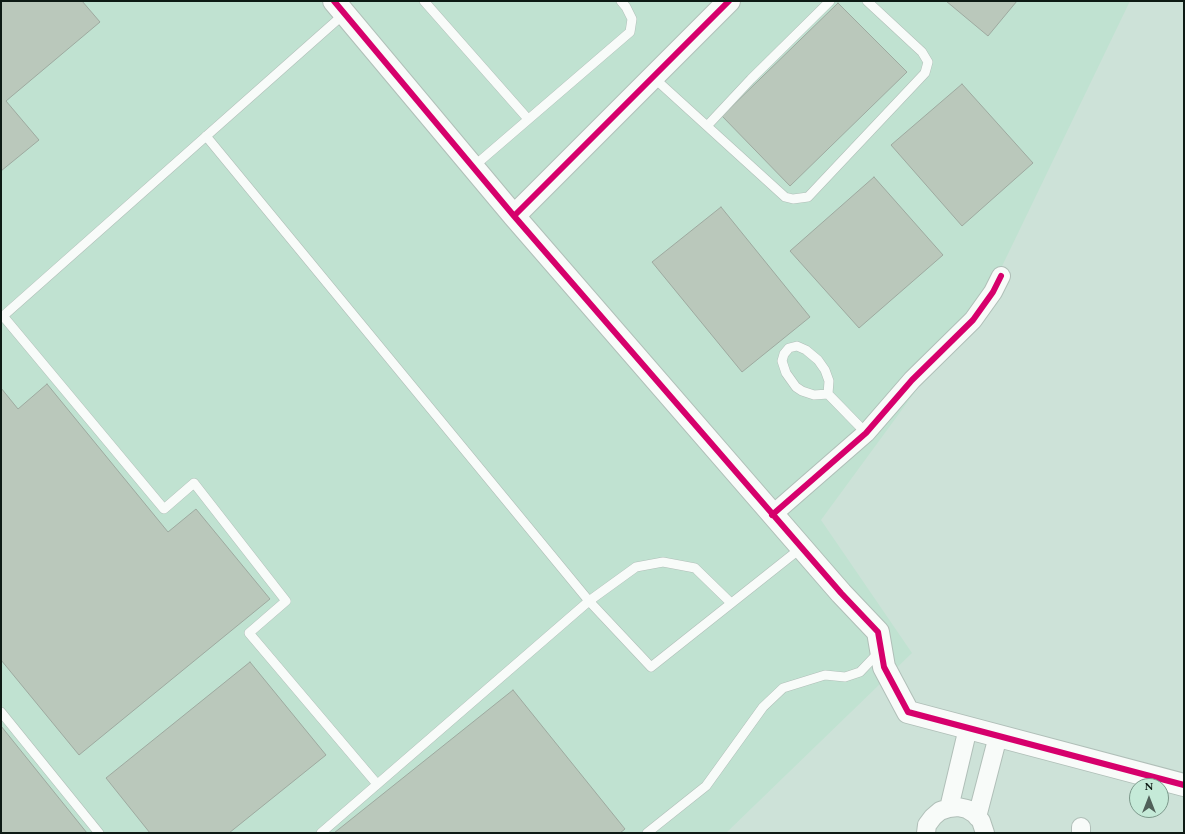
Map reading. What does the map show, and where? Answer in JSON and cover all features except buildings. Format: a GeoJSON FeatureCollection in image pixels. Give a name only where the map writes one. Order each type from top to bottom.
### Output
{"type":"FeatureCollection","features":[{"type":"Feature","properties":{"kind":"street"},"geometry":{"type":"LineString","coordinates":[[514,216],[729,1]]}},
{"type":"Feature","properties":{"kind":"street"},"geometry":{"type":"LineString","coordinates":[[339,8],[514,216],[840,593],[878,632],[884,667],[908,712],[1184,785]]}},
{"type":"Feature","properties":{"kind":"street"},"geometry":{"type":"LineString","coordinates":[[772,514],[866,433],[912,380],[973,320],[993,292],[1001,276]]}},
{"type":"Feature","properties":{"kind":"street"},"geometry":{"type":"LineString","coordinates":[[949,808],[968,728]]}},
{"type":"Feature","properties":{"kind":"street"},"geometry":{"type":"LineString","coordinates":[[981,825],[998,736]]}},
{"type":"Feature","properties":{"kind":"street"},"geometry":{"type":"LineString","coordinates":[[926,833],[928,825],[933,817],[940,811],[949,808],[958,807],[967,809],[975,814],[981,825]]}},
{"type":"Feature","properties":{"kind":"lane"},"geometry":{"type":"LineString","coordinates":[[424,1],[528,119]]}},
{"type":"Feature","properties":{"kind":"lane"},"geometry":{"type":"LineString","coordinates":[[473,167],[630,32],[632,19],[621,1]]}},
{"type":"Feature","properties":{"kind":"lane"},"geometry":{"type":"LineString","coordinates":[[707,126],[751,79],[830,1]]}},
{"type":"Feature","properties":{"kind":"lane"},"geometry":{"type":"LineString","coordinates":[[653,77],[785,198],[793,199],[808,197],[925,73],[928,62],[922,52],[867,1]]}},
{"type":"Feature","properties":{"kind":"lane"},"geometry":{"type":"LineString","coordinates":[[339,8],[206,136],[2,317],[164,509],[194,483],[286,601],[249,633],[378,784]]}},
{"type":"Feature","properties":{"kind":"lane"},"geometry":{"type":"LineString","coordinates":[[206,136],[589,601],[651,667],[801,548]]}},
{"type":"Feature","properties":{"kind":"lane"},"geometry":{"type":"LineString","coordinates":[[828,394],[814,395],[802,391],[796,386],[786,373],[782,361],[784,354],[789,348],[797,346],[806,350],[818,360],[825,370],[829,381],[828,394],[866,433]]}},
{"type":"Feature","properties":{"kind":"lane"},"geometry":{"type":"LineString","coordinates":[[321,833],[589,601],[636,567],[663,562],[695,568],[730,604]]}},
{"type":"Feature","properties":{"kind":"lane"},"geometry":{"type":"LineString","coordinates":[[647,833],[706,786],[763,707],[783,688],[825,675],[846,677],[860,672],[881,650]]}},
{"type":"Feature","properties":{"kind":"lane"},"geometry":{"type":"LineString","coordinates":[[1,712],[99,833]]}},
{"type":"Feature","properties":{"kind":"shaded area"},"geometry":{"type":"Polygon","coordinates":[[[1,1],[1130,1],[992,287],[821,520],[912,653],[726,833],[1,833],[1,1]]]}},
{"type":"Feature","properties":{"kind":"cycle path"},"geometry":{"type":"LineString","coordinates":[[334,1],[514,216],[841,593],[878,632],[884,667],[908,712],[1184,785]]}},
{"type":"Feature","properties":{"kind":"cycle path"},"geometry":{"type":"LineString","coordinates":[[514,216],[729,1]]}},
{"type":"Feature","properties":{"kind":"cycle path"},"geometry":{"type":"LineString","coordinates":[[772,515],[866,433],[912,380],[973,320],[993,292],[1001,276]]}}]}
